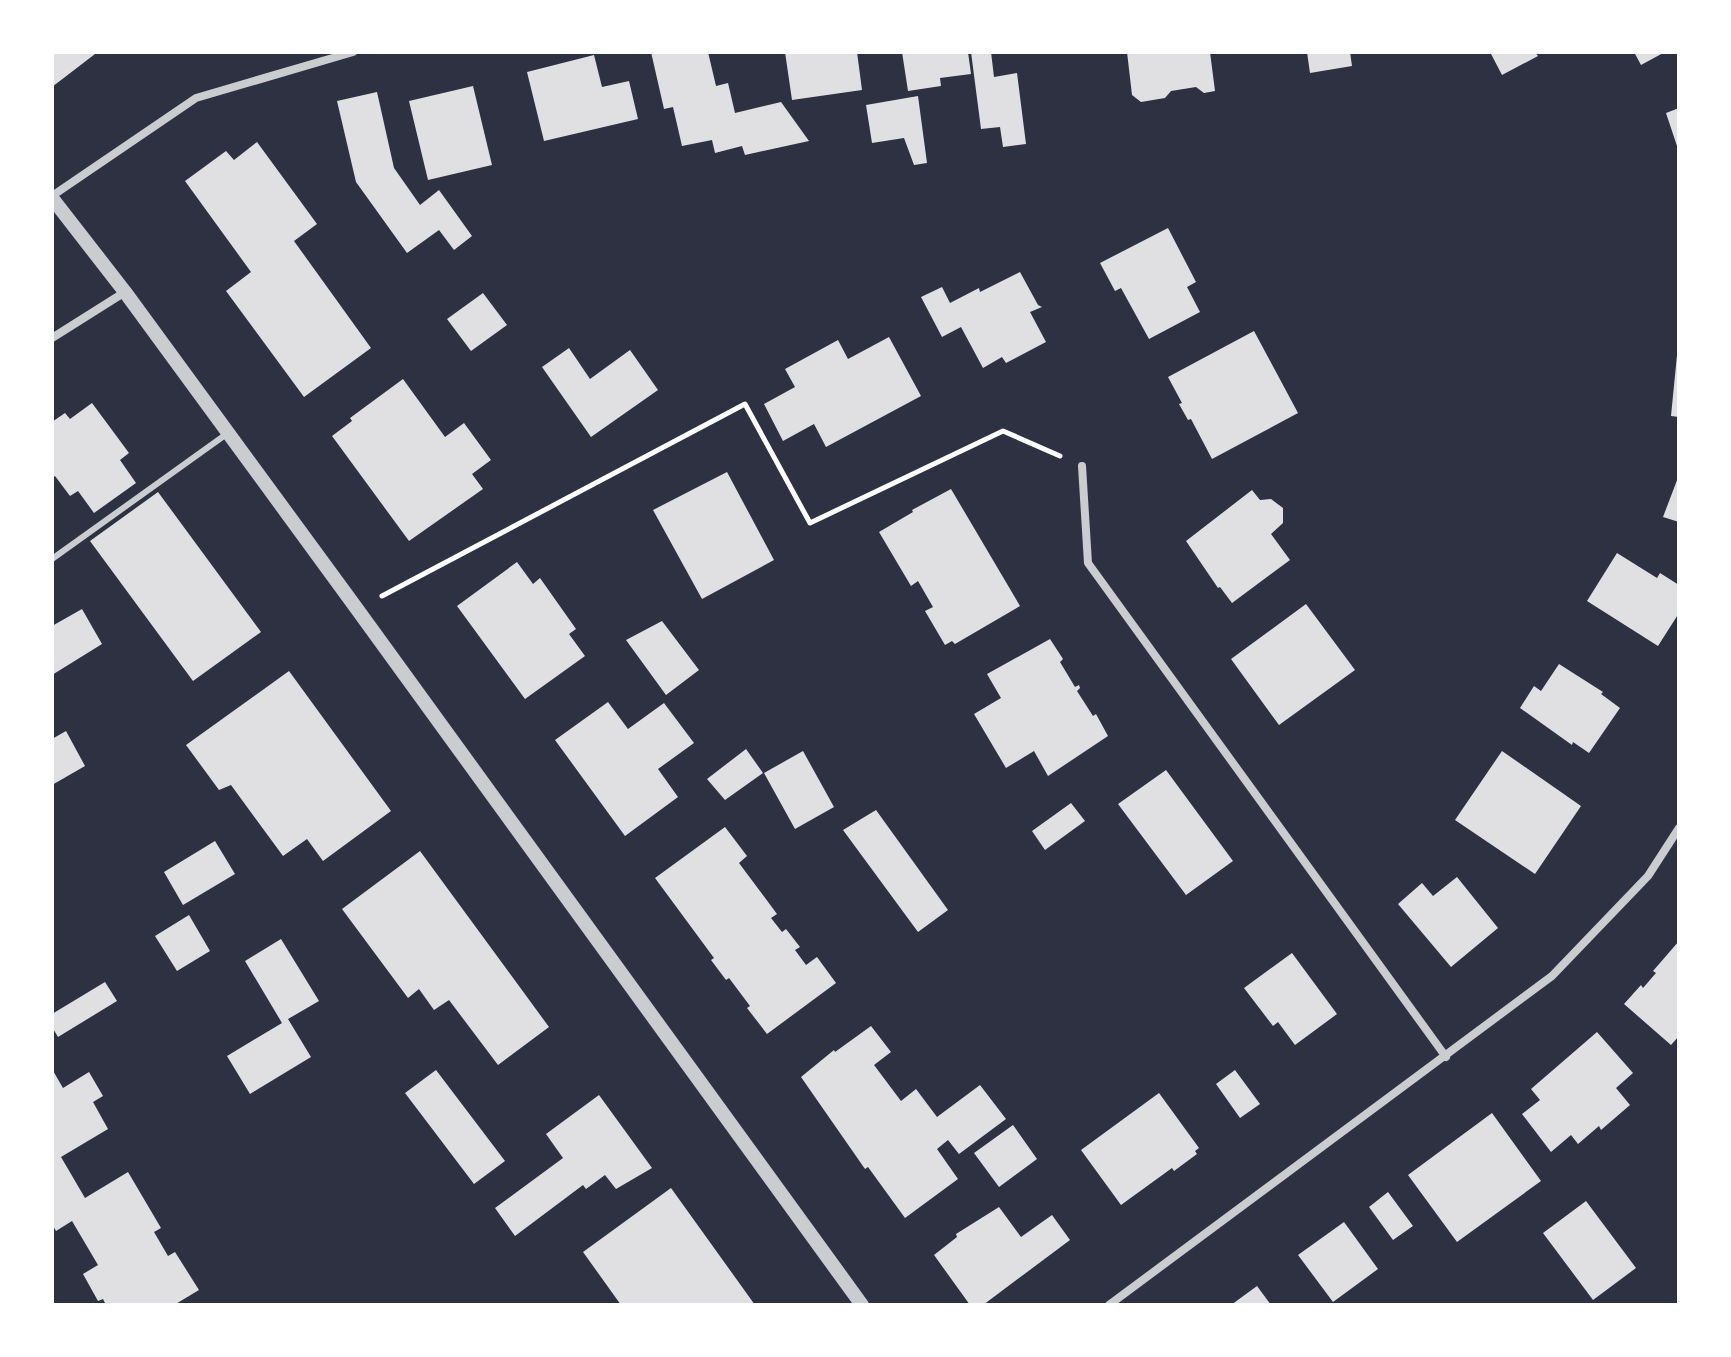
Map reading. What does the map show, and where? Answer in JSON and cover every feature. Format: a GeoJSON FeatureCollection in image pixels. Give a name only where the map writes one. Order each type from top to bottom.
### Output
{"type":"FeatureCollection","features":[{"type":"Feature","properties":{"kind":"street"},"geometry":{"type":"LineString","coordinates":[[353,52],[196,98],[52,197],[357,609],[862,1305]]}},
{"type":"Feature","properties":{"kind":"street"},"geometry":{"type":"LineString","coordinates":[[52,338],[125,292]]}},
{"type":"Feature","properties":{"kind":"street"},"geometry":{"type":"LineString","coordinates":[[1082,466],[1088,563],[1446,1057]]}},
{"type":"Feature","properties":{"kind":"street"},"geometry":{"type":"LineString","coordinates":[[1109,1305],[1552,976],[1648,876],[1679,828]]}},
{"type":"Feature","properties":{"kind":"lane"},"geometry":{"type":"LineString","coordinates":[[52,559],[228,433]]}},
{"type":"Feature","properties":{"kind":"path"},"geometry":{"type":"LineString","coordinates":[[357,609],[745,404],[810,523],[1003,431],[1082,466]]}},
{"type":"Feature","properties":{"kind":"building"},"geometry":{"type":"Polygon","coordinates":[[[52,52],[93,52],[95,54],[52,87],[52,52]]]}},
{"type":"Feature","properties":{"kind":"building"},"geometry":{"type":"Polygon","coordinates":[[[651,52],[708,52],[716,86],[728,83],[735,113],[781,102],[809,141],[745,155],[742,146],[715,153],[712,140],[682,146],[673,107],[664,109],[651,52]]]}},
{"type":"Feature","properties":{"kind":"building"},"geometry":{"type":"Polygon","coordinates":[[[785,52],[857,52],[862,90],[792,100],[785,52]]]}},
{"type":"Feature","properties":{"kind":"building"},"geometry":{"type":"Polygon","coordinates":[[[902,52],[968,52],[971,74],[940,78],[941,86],[908,91],[902,52]]]}},
{"type":"Feature","properties":{"kind":"building"},"geometry":{"type":"Polygon","coordinates":[[[971,52],[991,52],[994,77],[1017,73],[1026,144],[1003,147],[1000,127],[981,129],[971,52]]]}},
{"type":"Feature","properties":{"kind":"building"},"geometry":{"type":"Polygon","coordinates":[[[1127,52],[1210,52],[1215,91],[1204,93],[1196,87],[1171,91],[1165,98],[1141,102],[1132,95],[1127,52]]]}},
{"type":"Feature","properties":{"kind":"building"},"geometry":{"type":"Polygon","coordinates":[[[1307,52],[1350,52],[1352,66],[1310,73],[1307,52]]]}},
{"type":"Feature","properties":{"kind":"building"},"geometry":{"type":"Polygon","coordinates":[[[1490,52],[1535,52],[1538,56],[1502,75],[1490,52]]]}},
{"type":"Feature","properties":{"kind":"building"},"geometry":{"type":"Polygon","coordinates":[[[1634,52],[1665,52],[1641,65],[1634,52]]]}},
{"type":"Feature","properties":{"kind":"building"},"geometry":{"type":"Polygon","coordinates":[[[594,55],[602,87],[629,81],[638,119],[544,141],[527,72],[594,55]]]}},
{"type":"Feature","properties":{"kind":"building"},"geometry":{"type":"Polygon","coordinates":[[[473,86],[492,165],[428,180],[409,101],[473,86]]]}},
{"type":"Feature","properties":{"kind":"building"},"geometry":{"type":"Polygon","coordinates":[[[377,92],[394,168],[420,205],[439,190],[472,236],[454,250],[439,230],[407,253],[356,182],[337,101],[377,92]]]}},
{"type":"Feature","properties":{"kind":"building"},"geometry":{"type":"Polygon","coordinates":[[[918,96],[927,163],[914,165],[904,138],[872,143],[866,105],[918,96]]]}},
{"type":"Feature","properties":{"kind":"building"},"geometry":{"type":"Polygon","coordinates":[[[1679,108],[1679,149],[1678,149],[1666,113],[1679,108]]]}},
{"type":"Feature","properties":{"kind":"building"},"geometry":{"type":"Polygon","coordinates":[[[257,142],[317,224],[294,241],[371,348],[304,397],[226,291],[251,272],[185,181],[226,151],[234,160],[257,142]]]}},
{"type":"Feature","properties":{"kind":"building"},"geometry":{"type":"Polygon","coordinates":[[[1168,228],[1196,282],[1187,287],[1200,312],[1149,339],[1121,288],[1115,291],[1100,263],[1168,228]]]}},
{"type":"Feature","properties":{"kind":"building"},"geometry":{"type":"Polygon","coordinates":[[[1020,272],[1042,307],[1030,312],[1046,342],[1006,363],[1002,357],[983,368],[961,327],[942,337],[921,297],[942,287],[950,303],[1020,272]]]}},
{"type":"Feature","properties":{"kind":"building"},"geometry":{"type":"Polygon","coordinates":[[[483,293],[507,325],[471,351],[447,319],[483,293]]]}},
{"type":"Feature","properties":{"kind":"building"},"geometry":{"type":"Polygon","coordinates":[[[1254,331],[1298,413],[1212,459],[1191,419],[1188,420],[1179,404],[1182,403],[1168,377],[1254,331]]]}},
{"type":"Feature","properties":{"kind":"building"},"geometry":{"type":"Polygon","coordinates":[[[889,337],[921,396],[826,447],[814,424],[783,441],[764,404],[795,387],[785,369],[838,340],[848,359],[889,337]]]}},
{"type":"Feature","properties":{"kind":"building"},"geometry":{"type":"Polygon","coordinates":[[[569,348],[590,379],[630,350],[658,390],[591,437],[542,367],[569,348]]]}},
{"type":"Feature","properties":{"kind":"building"},"geometry":{"type":"Polygon","coordinates":[[[1679,355],[1679,417],[1671,416],[1679,355]]]}},
{"type":"Feature","properties":{"kind":"building"},"geometry":{"type":"Polygon","coordinates":[[[403,379],[445,437],[464,423],[491,460],[472,474],[483,489],[409,541],[332,436],[352,421],[350,418],[403,379]]]}},
{"type":"Feature","properties":{"kind":"building"},"geometry":{"type":"Polygon","coordinates":[[[92,403],[129,453],[120,460],[136,483],[94,513],[78,491],[70,496],[55,476],[52,478],[52,422],[65,413],[70,419],[92,403]]]}},
{"type":"Feature","properties":{"kind":"building"},"geometry":{"type":"Polygon","coordinates":[[[727,472],[774,560],[702,599],[653,510],[727,472]]]}},
{"type":"Feature","properties":{"kind":"building"},"geometry":{"type":"Polygon","coordinates":[[[1679,475],[1679,522],[1663,517],[1679,475]]]}},
{"type":"Feature","properties":{"kind":"building"},"geometry":{"type":"Polygon","coordinates":[[[951,489],[1020,606],[955,644],[952,641],[945,645],[925,611],[933,607],[918,581],[911,586],[879,532],[951,489]]]}},
{"type":"Feature","properties":{"kind":"building"},"geometry":{"type":"Polygon","coordinates":[[[1252,490],[1260,500],[1271,499],[1283,508],[1283,523],[1271,534],[1290,560],[1232,603],[1186,541],[1252,490]]]}},
{"type":"Feature","properties":{"kind":"building"},"geometry":{"type":"Polygon","coordinates":[[[158,492],[261,632],[193,681],[90,541],[158,492]]]}},
{"type":"Feature","properties":{"kind":"building"},"geometry":{"type":"Polygon","coordinates":[[[1617,553],[1657,578],[1660,573],[1679,585],[1679,613],[1658,646],[1587,601],[1617,553]]]}},
{"type":"Feature","properties":{"kind":"building"},"geometry":{"type":"Polygon","coordinates":[[[517,562],[533,584],[540,578],[576,629],[569,634],[585,656],[525,699],[457,606],[517,562]]]}},
{"type":"Feature","properties":{"kind":"building"},"geometry":{"type":"Polygon","coordinates":[[[1306,604],[1355,670],[1279,725],[1231,659],[1306,604]]]}},
{"type":"Feature","properties":{"kind":"building"},"geometry":{"type":"Polygon","coordinates":[[[82,609],[102,644],[52,675],[52,626],[82,609]]]}},
{"type":"Feature","properties":{"kind":"building"},"geometry":{"type":"Polygon","coordinates":[[[662,621],[699,670],[666,695],[626,640],[662,621]]]}},
{"type":"Feature","properties":{"kind":"building"},"geometry":{"type":"Polygon","coordinates":[[[1050,639],[1075,687],[1079,685],[1077,691],[1093,716],[1096,714],[1108,736],[1048,776],[1034,751],[1006,768],[974,714],[1001,698],[987,674],[1050,639]]]}},
{"type":"Feature","properties":{"kind":"building"},"geometry":{"type":"Polygon","coordinates":[[[1559,664],[1603,692],[1601,694],[1620,708],[1589,753],[1573,742],[1572,745],[1520,708],[1534,686],[1541,691],[1559,664]]]}},
{"type":"Feature","properties":{"kind":"building"},"geometry":{"type":"Polygon","coordinates":[[[289,671],[391,811],[323,861],[307,839],[283,856],[231,785],[219,790],[186,745],[289,671]]]}},
{"type":"Feature","properties":{"kind":"building"},"geometry":{"type":"Polygon","coordinates":[[[608,702],[628,729],[664,703],[694,743],[658,769],[678,797],[625,836],[555,740],[608,702]]]}},
{"type":"Feature","properties":{"kind":"building"},"geometry":{"type":"Polygon","coordinates":[[[66,731],[85,766],[52,785],[52,739],[66,731]]]}},
{"type":"Feature","properties":{"kind":"building"},"geometry":{"type":"Polygon","coordinates":[[[746,749],[763,773],[725,800],[707,779],[746,749]]]}},
{"type":"Feature","properties":{"kind":"building"},"geometry":{"type":"Polygon","coordinates":[[[803,751],[834,807],[795,829],[764,773],[803,751]]]}},
{"type":"Feature","properties":{"kind":"building"},"geometry":{"type":"Polygon","coordinates":[[[1502,751],[1581,806],[1535,874],[1455,820],[1502,751]]]}},
{"type":"Feature","properties":{"kind":"building"},"geometry":{"type":"Polygon","coordinates":[[[1166,770],[1233,861],[1186,895],[1118,804],[1166,770]]]}},
{"type":"Feature","properties":{"kind":"building"},"geometry":{"type":"Polygon","coordinates":[[[1071,803],[1085,821],[1045,850],[1032,831],[1071,803]]]}},
{"type":"Feature","properties":{"kind":"building"},"geometry":{"type":"Polygon","coordinates":[[[876,810],[948,910],[918,932],[843,830],[876,810]]]}},
{"type":"Feature","properties":{"kind":"building"},"geometry":{"type":"Polygon","coordinates":[[[725,827],[747,856],[739,863],[777,914],[771,918],[782,932],[786,929],[800,947],[795,950],[806,965],[817,957],[836,983],[767,1034],[747,1008],[750,1006],[711,960],[714,958],[655,878],[725,827]]]}},
{"type":"Feature","properties":{"kind":"building"},"geometry":{"type":"Polygon","coordinates":[[[215,841],[235,874],[183,905],[164,872],[215,841]]]}},
{"type":"Feature","properties":{"kind":"building"},"geometry":{"type":"Polygon","coordinates":[[[420,851],[549,1027],[498,1065],[449,1000],[434,1010],[419,989],[408,998],[342,909],[420,851]]]}},
{"type":"Feature","properties":{"kind":"building"},"geometry":{"type":"Polygon","coordinates":[[[1457,877],[1498,928],[1451,967],[1398,904],[1422,883],[1433,896],[1457,877]]]}},
{"type":"Feature","properties":{"kind":"building"},"geometry":{"type":"Polygon","coordinates":[[[189,915],[210,951],[177,971],[155,936],[189,915]]]}},
{"type":"Feature","properties":{"kind":"building"},"geometry":{"type":"Polygon","coordinates":[[[281,939],[319,1001],[288,1019],[311,1057],[250,1094],[227,1056],[282,1023],[245,961],[281,939]]]}},
{"type":"Feature","properties":{"kind":"building"},"geometry":{"type":"Polygon","coordinates":[[[1679,941],[1679,1036],[1671,1045],[1624,1004],[1641,985],[1643,988],[1679,941]]]}},
{"type":"Feature","properties":{"kind":"building"},"geometry":{"type":"Polygon","coordinates":[[[1292,953],[1337,1014],[1295,1045],[1278,1022],[1273,1026],[1244,988],[1292,953]]]}},
{"type":"Feature","properties":{"kind":"building"},"geometry":{"type":"Polygon","coordinates":[[[105,982],[117,1001],[58,1037],[52,1027],[52,1014],[105,982]]]}},
{"type":"Feature","properties":{"kind":"building"},"geometry":{"type":"Polygon","coordinates":[[[871,1026],[891,1052],[874,1065],[901,1101],[916,1089],[937,1117],[980,1085],[1006,1119],[959,1154],[948,1140],[937,1149],[958,1179],[905,1218],[868,1167],[865,1169],[801,1077],[871,1026]]]}},
{"type":"Feature","properties":{"kind":"building"},"geometry":{"type":"Polygon","coordinates":[[[1597,1032],[1633,1073],[1616,1088],[1630,1105],[1601,1130],[1599,1126],[1578,1144],[1571,1135],[1551,1152],[1522,1114],[1540,1100],[1531,1089],[1597,1032]]]}},
{"type":"Feature","properties":{"kind":"building"},"geometry":{"type":"Polygon","coordinates":[[[52,1069],[63,1088],[89,1072],[103,1096],[93,1102],[108,1129],[61,1157],[85,1198],[128,1172],[161,1228],[154,1232],[168,1256],[175,1252],[199,1290],[174,1305],[106,1305],[103,1299],[98,1301],[83,1274],[98,1265],[72,1221],[56,1231],[52,1224],[52,1069]]]}},
{"type":"Feature","properties":{"kind":"building"},"geometry":{"type":"Polygon","coordinates":[[[436,1070],[505,1161],[474,1184],[405,1093],[436,1070]]]}},
{"type":"Feature","properties":{"kind":"building"},"geometry":{"type":"Polygon","coordinates":[[[1235,1070],[1260,1104],[1240,1118],[1216,1084],[1235,1070]]]}},
{"type":"Feature","properties":{"kind":"building"},"geometry":{"type":"Polygon","coordinates":[[[1159,1093],[1199,1148],[1195,1151],[1197,1154],[1121,1205],[1081,1150],[1159,1093]]]}},
{"type":"Feature","properties":{"kind":"building"},"geometry":{"type":"Polygon","coordinates":[[[599,1095],[652,1168],[616,1189],[605,1175],[586,1189],[583,1185],[515,1236],[495,1208],[563,1158],[546,1134],[599,1095]]]}},
{"type":"Feature","properties":{"kind":"building"},"geometry":{"type":"Polygon","coordinates":[[[1492,1113],[1541,1181],[1457,1242],[1408,1175],[1492,1113]]]}},
{"type":"Feature","properties":{"kind":"building"},"geometry":{"type":"Polygon","coordinates":[[[1013,1125],[1037,1159],[999,1187],[974,1153],[1013,1125]]]}},
{"type":"Feature","properties":{"kind":"building"},"geometry":{"type":"Polygon","coordinates":[[[671,1188],[755,1305],[621,1305],[583,1252],[671,1188]]]}},
{"type":"Feature","properties":{"kind":"building"},"geometry":{"type":"Polygon","coordinates":[[[1388,1192],[1413,1226],[1393,1240],[1369,1207],[1388,1192]]]}},
{"type":"Feature","properties":{"kind":"building"},"geometry":{"type":"Polygon","coordinates":[[[1586,1201],[1636,1268],[1593,1300],[1543,1233],[1586,1201]]]}},
{"type":"Feature","properties":{"kind":"building"},"geometry":{"type":"Polygon","coordinates":[[[999,1207],[1021,1237],[1052,1215],[1070,1240],[983,1305],[970,1305],[934,1255],[957,1237],[956,1234],[999,1207]]]}},
{"type":"Feature","properties":{"kind":"building"},"geometry":{"type":"Polygon","coordinates":[[[1344,1222],[1378,1269],[1333,1302],[1298,1255],[1344,1222]]]}},
{"type":"Feature","properties":{"kind":"building"},"geometry":{"type":"Polygon","coordinates":[[[1257,1286],[1271,1305],[1231,1305],[1257,1286]]]}}]}
